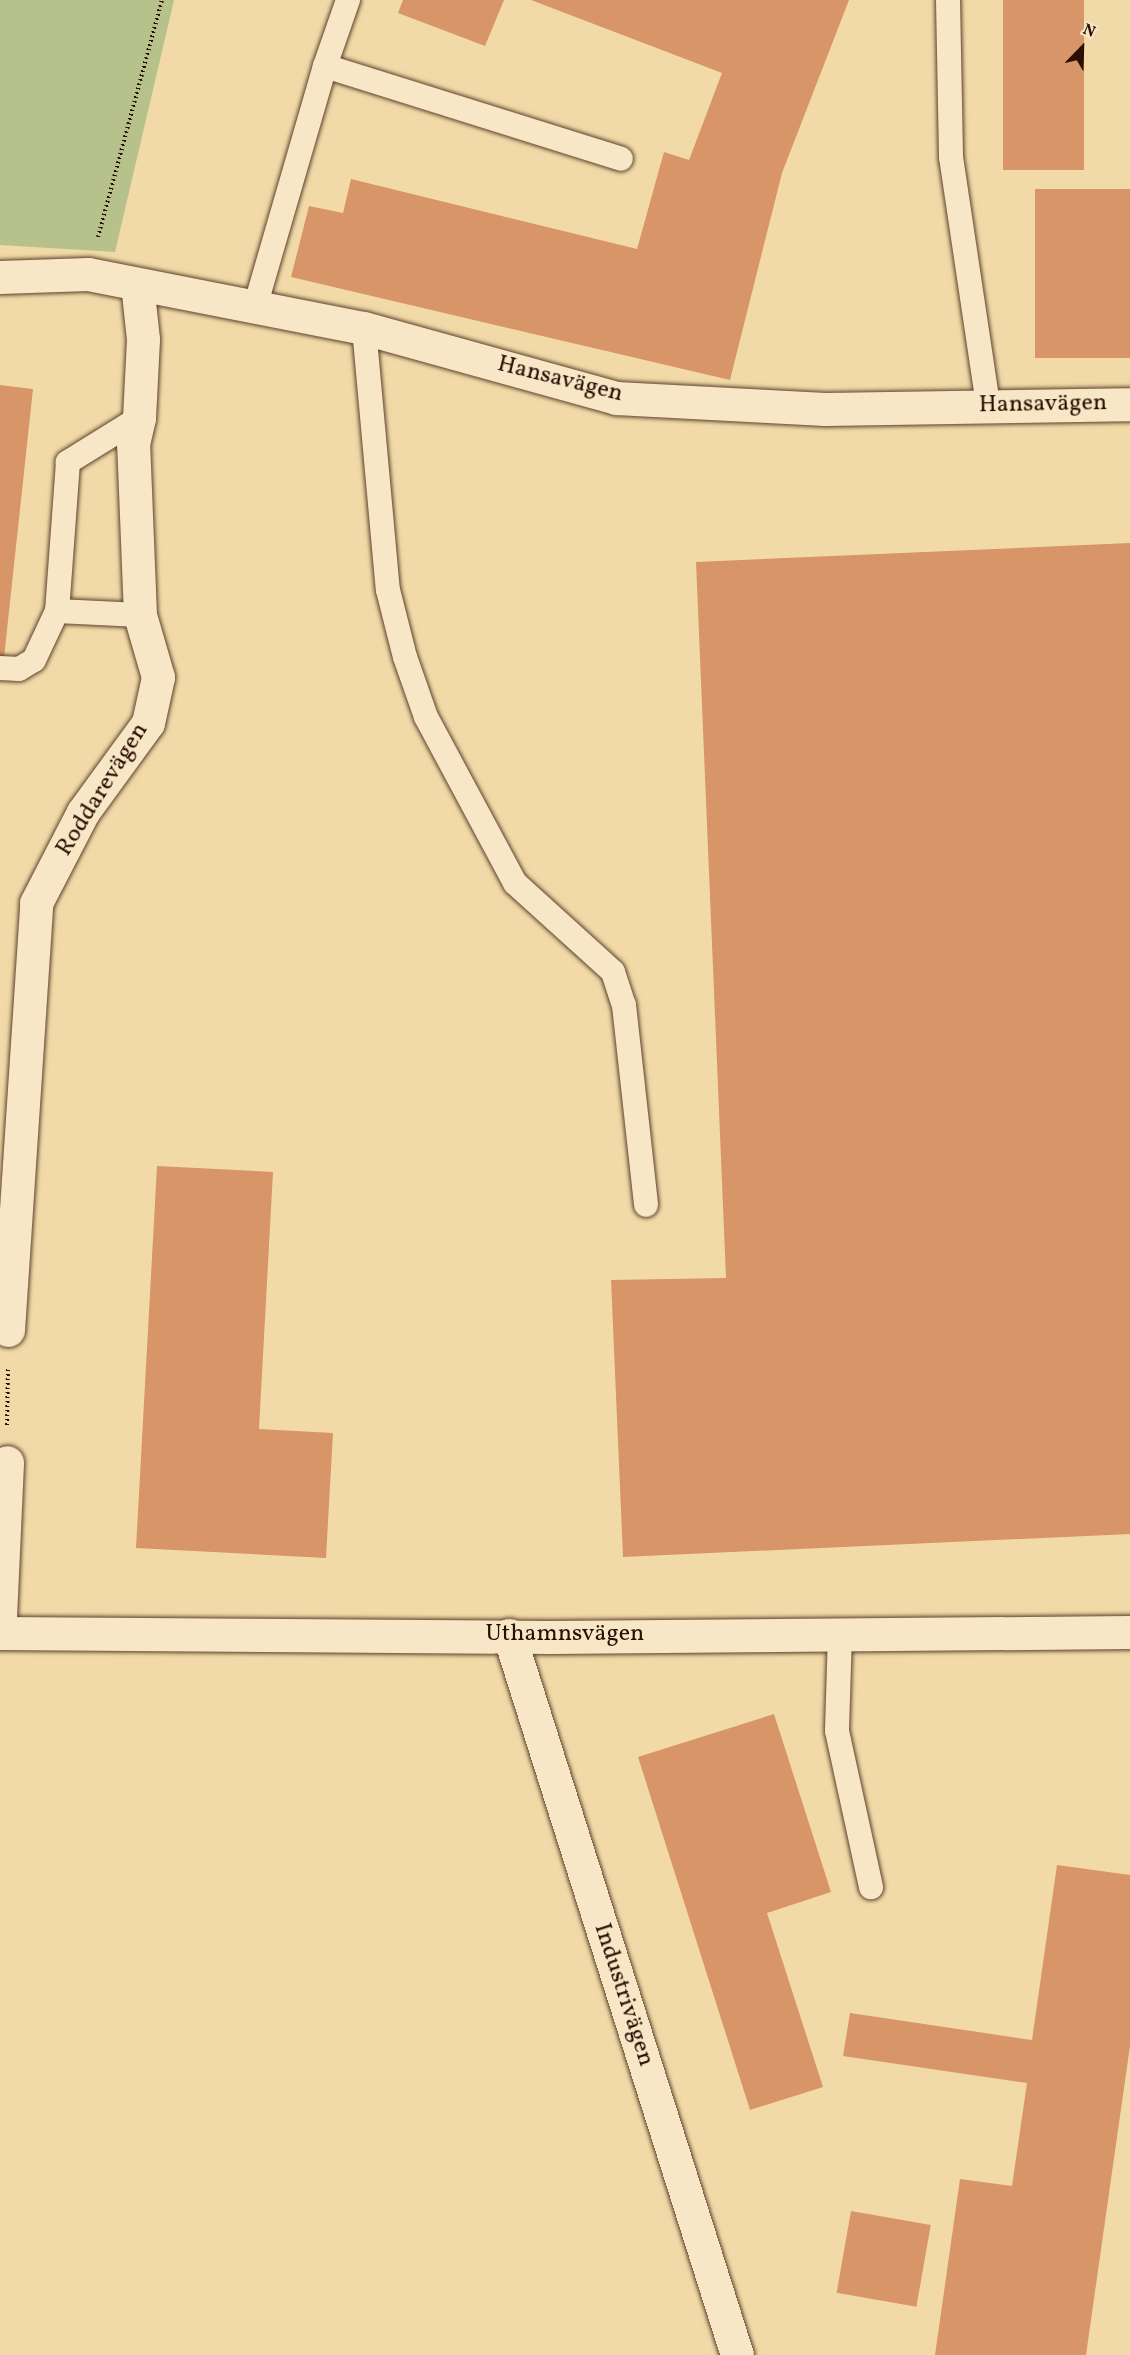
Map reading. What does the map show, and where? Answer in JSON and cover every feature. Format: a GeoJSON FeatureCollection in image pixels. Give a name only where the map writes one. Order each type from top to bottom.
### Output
{"type":"FeatureCollection","features":[{"type":"Feature","properties":{"kind":"street","name":"Hansavägen"},"geometry":{"type":"LineString","coordinates":[[0,277],[88,274],[364,328],[616,398],[825,409],[1130,404]]}},
{"type":"Feature","properties":{"kind":"street","name":"Roddarevägen"},"geometry":{"type":"LineString","coordinates":[[8,1330],[36,903],[83,812],[148,723],[158,677],[140,615],[134,444],[139,418],[143,339],[137,284]]}},
{"type":"Feature","properties":{"kind":"street"},"geometry":{"type":"LineString","coordinates":[[0,1617],[7,1462]]}},
{"type":"Feature","properties":{"kind":"street","name":"Uthamnsvägen"},"geometry":{"type":"LineString","coordinates":[[0,1633],[509,1635],[1130,1632]]}},
{"type":"Feature","properties":{"kind":"street","name":"Industrivägen"},"geometry":{"type":"LineString","coordinates":[[509,1635],[737,2355]]}},
{"type":"Feature","properties":{"kind":"lane"},"geometry":{"type":"LineString","coordinates":[[255,307],[325,66],[348,0]]}},
{"type":"Feature","properties":{"kind":"lane"},"geometry":{"type":"LineString","coordinates":[[948,0],[951,157],[988,406]]}},
{"type":"Feature","properties":{"kind":"lane"},"geometry":{"type":"LineString","coordinates":[[325,66],[621,159]]}},
{"type":"Feature","properties":{"kind":"lane"},"geometry":{"type":"LineString","coordinates":[[364,328],[388,590],[405,657],[426,717],[515,883],[613,972],[624,1005],[646,1205]]}},
{"type":"Feature","properties":{"kind":"lane"},"geometry":{"type":"LineString","coordinates":[[0,668],[19,669],[34,660],[57,611],[68,462],[139,418]]}},
{"type":"Feature","properties":{"kind":"lane"},"geometry":{"type":"LineString","coordinates":[[57,611],[140,615]]}},
{"type":"Feature","properties":{"kind":"lane"},"geometry":{"type":"LineString","coordinates":[[840,1634],[837,1731],[871,1887]]}},
{"type":"Feature","properties":{"kind":"path"},"geometry":{"type":"LineString","coordinates":[[88,274],[162,0]]}},
{"type":"Feature","properties":{"kind":"path"},"geometry":{"type":"LineString","coordinates":[[7,1462],[8,1330]]}},
{"type":"Feature","properties":{"kind":"green space"},"geometry":{"type":"Polygon","coordinates":[[[0,0],[174,0],[115,252],[0,245],[0,0]]]}},
{"type":"Feature","properties":{"kind":"building"},"geometry":{"type":"Polygon","coordinates":[[[403,0],[504,0],[485,46],[398,13],[403,0]]]}},
{"type":"Feature","properties":{"kind":"building"},"geometry":{"type":"Polygon","coordinates":[[[531,0],[849,0],[782,173],[730,380],[291,277],[309,206],[343,213],[351,179],[637,249],[664,152],[689,160],[722,73],[531,0]]]}},
{"type":"Feature","properties":{"kind":"building"},"geometry":{"type":"Polygon","coordinates":[[[1003,0],[1084,0],[1084,170],[1003,170],[1003,0]]]}},
{"type":"Feature","properties":{"kind":"building"},"geometry":{"type":"Polygon","coordinates":[[[1035,189],[1130,189],[1130,358],[1035,358],[1035,189]]]}},
{"type":"Feature","properties":{"kind":"building"},"geometry":{"type":"Polygon","coordinates":[[[0,385],[33,389],[3,667],[0,667],[0,385]]]}},
{"type":"Feature","properties":{"kind":"building"},"geometry":{"type":"Polygon","coordinates":[[[1130,543],[1130,1534],[623,1557],[611,1280],[726,1278],[696,562],[1130,543]]]}},
{"type":"Feature","properties":{"kind":"building"},"geometry":{"type":"Polygon","coordinates":[[[157,1166],[273,1172],[259,1429],[333,1433],[326,1558],[136,1548],[157,1166]]]}},
{"type":"Feature","properties":{"kind":"building"},"geometry":{"type":"Polygon","coordinates":[[[774,1714],[831,1892],[767,1913],[823,2087],[750,2110],[638,1757],[774,1714]]]}},
{"type":"Feature","properties":{"kind":"building"},"geometry":{"type":"Polygon","coordinates":[[[1057,1865],[1130,1875],[1130,2046],[1086,2355],[935,2355],[960,2179],[1012,2186],[1027,2083],[843,2056],[850,2013],[1032,2040],[1057,1865]]]}},
{"type":"Feature","properties":{"kind":"building"},"geometry":{"type":"Polygon","coordinates":[[[851,2211],[931,2225],[916,2307],[837,2293],[851,2211]]]}}]}
